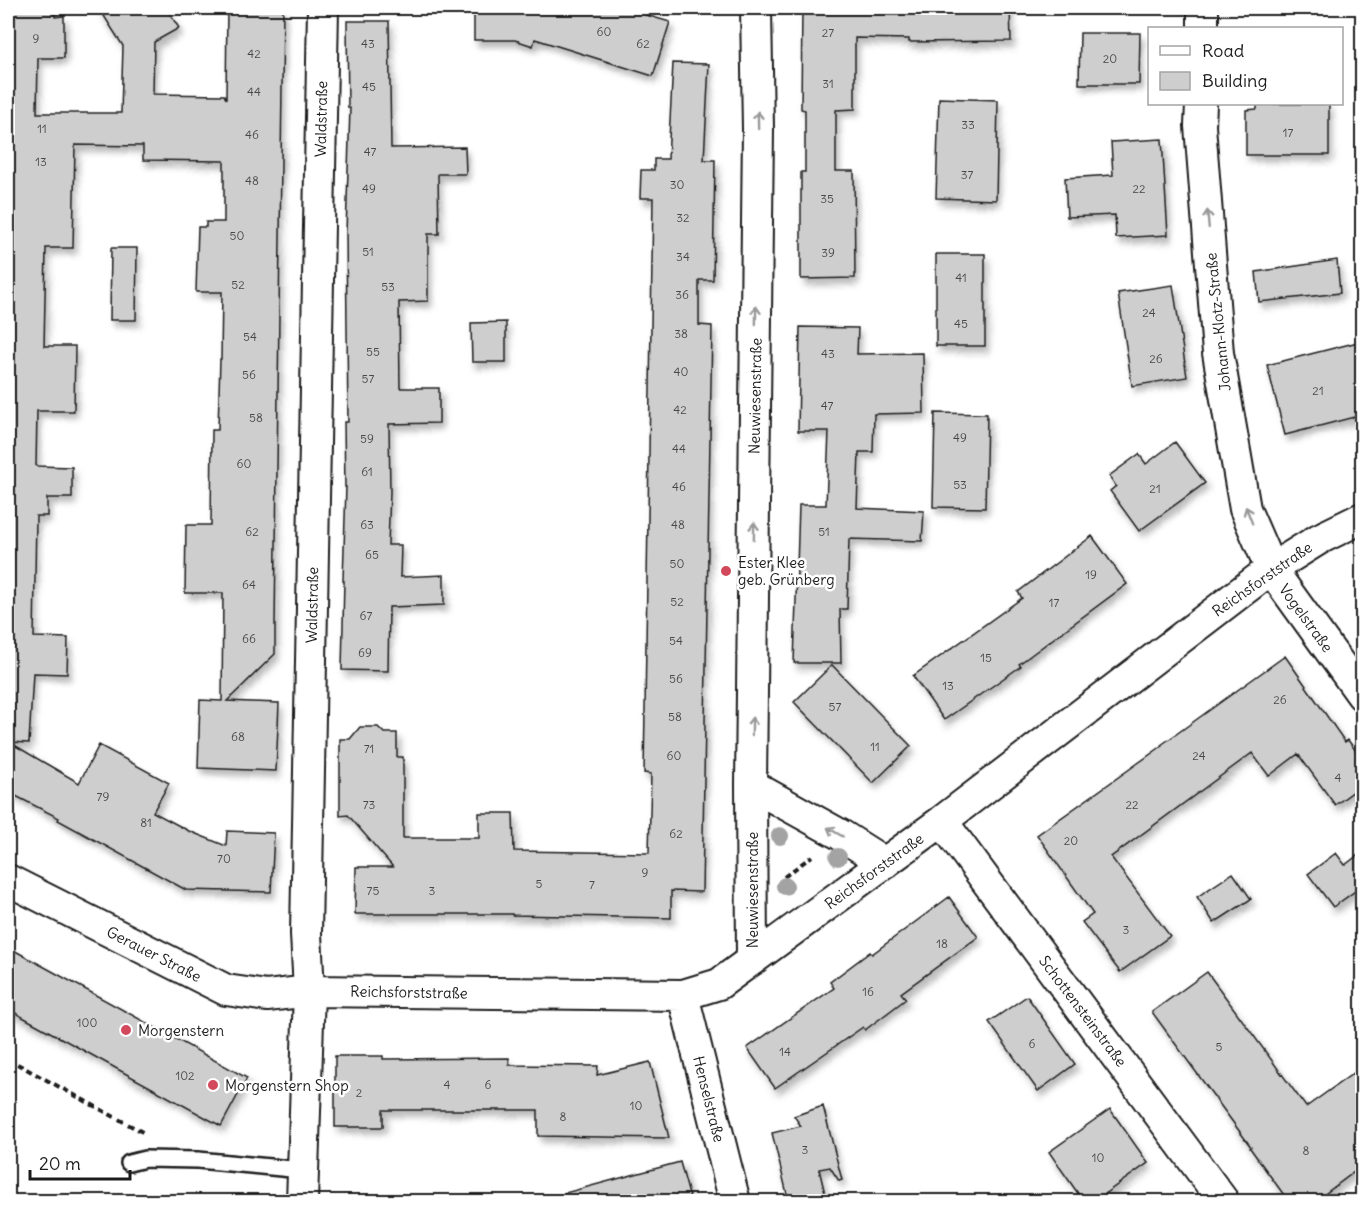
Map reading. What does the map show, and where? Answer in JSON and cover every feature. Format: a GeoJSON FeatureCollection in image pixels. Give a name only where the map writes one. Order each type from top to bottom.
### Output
{"type":"FeatureCollection","features":[{"type":"Feature","properties":{"kind":"street","name":"Waldstraße"},"geometry":{"type":"LineString","coordinates":[[302,1202],[309,991],[307,922],[323,8]]}},
{"type":"Feature","properties":{"kind":"street","name":"Neuwiesenstraße"},"geometry":{"type":"LineString","coordinates":[[752,960],[751,785],[758,129],[755,8]]}},
{"type":"Feature","properties":{"kind":"street"},"geometry":{"type":"LineString","coordinates":[[1203,8],[1203,27]]}},
{"type":"Feature","properties":{"kind":"street","name":"Johann-Klotz-Straße"},"geometry":{"type":"LineString","coordinates":[[1201,105],[1200,126],[1218,353],[1245,509],[1271,569]]}},
{"type":"Feature","properties":{"kind":"street","name":"Reichsforststraße"},"geometry":{"type":"LineString","coordinates":[[309,991],[683,996],[719,984],[942,821],[1271,569],[1319,539],[1362,518]]}},
{"type":"Feature","properties":{"kind":"street","name":"Vogelstraße"},"geometry":{"type":"LineString","coordinates":[[1271,569],[1362,695]]}},
{"type":"Feature","properties":{"kind":"street"},"geometry":{"type":"LineString","coordinates":[[751,785],[885,863]]}},
{"type":"Feature","properties":{"kind":"street","name":"Schottensteinstraße"},"geometry":{"type":"LineString","coordinates":[[942,821],[1224,1202]]}},
{"type":"Feature","properties":{"kind":"street","name":"Gerauer Straße"},"geometry":{"type":"LineString","coordinates":[[8,880],[226,990],[267,996],[309,991]]}},
{"type":"Feature","properties":{"kind":"street","name":"Henselstraße"},"geometry":{"type":"LineString","coordinates":[[683,996],[735,1202]]}},
{"type":"Feature","properties":{"kind":"lane"},"geometry":{"type":"LineString","coordinates":[[129,1163],[145,1159],[198,1160],[302,1170]]}},
{"type":"Feature","properties":{"kind":"path"},"geometry":{"type":"LineString","coordinates":[[752,900],[841,836]]}},
{"type":"Feature","properties":{"kind":"path"},"geometry":{"type":"LineString","coordinates":[[8,1059],[146,1134]]}},
{"type":"Feature","properties":{"kind":"building"},"geometry":{"type":"Polygon","coordinates":[[[8,8],[54,8],[55,17],[64,16],[64,58],[38,58],[37,113],[121,113],[123,46],[99,8],[166,8],[179,28],[154,42],[153,94],[224,95],[226,99],[227,8],[283,8],[275,654],[227,701],[279,703],[276,771],[198,768],[200,700],[222,701],[223,593],[185,593],[186,525],[211,525],[212,430],[218,430],[221,359],[222,292],[196,292],[198,227],[206,227],[206,222],[224,222],[224,161],[143,160],[143,146],[75,145],[73,248],[46,248],[44,346],[75,346],[74,411],[37,411],[36,466],[72,467],[72,498],[47,498],[47,516],[36,516],[34,637],[68,638],[67,674],[33,673],[29,743],[9,742],[79,783],[99,745],[169,783],[153,812],[189,831],[226,846],[227,831],[274,833],[271,892],[186,890],[58,820],[59,818],[8,792],[8,8]]]}},
{"type":"Feature","properties":{"kind":"building"},"geometry":{"type":"Polygon","coordinates":[[[474,8],[622,8],[670,22],[653,76],[535,39],[533,46],[515,40],[474,40],[474,8]]]}},
{"type":"Feature","properties":{"kind":"building"},"geometry":{"type":"Polygon","coordinates":[[[802,8],[1010,8],[1011,41],[909,42],[909,39],[855,38],[855,109],[836,110],[836,171],[854,171],[855,278],[801,279],[801,172],[805,172],[805,110],[801,109],[802,8]]]}},
{"type":"Feature","properties":{"kind":"building"},"geometry":{"type":"Polygon","coordinates":[[[347,21],[389,21],[391,148],[465,147],[466,174],[438,174],[439,234],[428,234],[428,301],[399,302],[400,388],[439,388],[439,423],[389,424],[388,545],[401,545],[400,577],[444,575],[444,605],[389,607],[388,671],[342,670],[346,487],[344,422],[348,422],[346,233],[350,108],[348,108],[347,21]]]}},
{"type":"Feature","properties":{"kind":"building"},"geometry":{"type":"Polygon","coordinates":[[[1080,33],[1140,33],[1139,84],[1079,84],[1080,33]]]}},
{"type":"Feature","properties":{"kind":"building"},"geometry":{"type":"Polygon","coordinates":[[[673,63],[709,64],[704,160],[715,160],[713,280],[699,280],[699,325],[712,326],[702,892],[671,891],[671,918],[512,914],[355,914],[356,867],[393,867],[348,815],[340,816],[340,739],[350,739],[360,727],[378,727],[384,733],[397,733],[397,757],[403,757],[403,838],[479,838],[479,813],[513,813],[514,851],[649,853],[651,774],[644,773],[653,198],[640,198],[641,170],[654,170],[654,159],[668,159],[673,63]]]}},
{"type":"Feature","properties":{"kind":"building"},"geometry":{"type":"Polygon","coordinates":[[[939,98],[998,100],[996,200],[936,198],[939,98]]]}},
{"type":"Feature","properties":{"kind":"building"},"geometry":{"type":"Polygon","coordinates":[[[1257,105],[1329,105],[1329,155],[1246,155],[1246,110],[1257,109],[1257,105]]]}},
{"type":"Feature","properties":{"kind":"building"},"geometry":{"type":"Polygon","coordinates":[[[1162,139],[1168,235],[1116,238],[1115,215],[1067,217],[1065,178],[1113,175],[1111,142],[1162,139]]]}},
{"type":"Feature","properties":{"kind":"building"},"geometry":{"type":"Polygon","coordinates":[[[111,248],[137,248],[136,320],[110,320],[111,248]]]}},
{"type":"Feature","properties":{"kind":"building"},"geometry":{"type":"Polygon","coordinates":[[[936,254],[985,254],[985,346],[936,346],[936,254]]]}},
{"type":"Feature","properties":{"kind":"building"},"geometry":{"type":"Polygon","coordinates":[[[1337,260],[1340,293],[1259,302],[1256,272],[1337,260]]]}},
{"type":"Feature","properties":{"kind":"building"},"geometry":{"type":"Polygon","coordinates":[[[1173,285],[1187,377],[1132,386],[1118,293],[1173,285]]]}},
{"type":"Feature","properties":{"kind":"building"},"geometry":{"type":"Polygon","coordinates":[[[506,322],[506,362],[472,362],[471,323],[506,322]]]}},
{"type":"Feature","properties":{"kind":"building"},"geometry":{"type":"Polygon","coordinates":[[[800,327],[858,328],[857,354],[923,353],[924,413],[874,414],[873,452],[859,452],[857,508],[924,511],[922,541],[849,539],[847,609],[840,609],[841,663],[794,663],[799,505],[826,505],[829,431],[798,431],[800,327]]]}},
{"type":"Feature","properties":{"kind":"building"},"geometry":{"type":"Polygon","coordinates":[[[1358,342],[1362,358],[1362,415],[1285,435],[1267,365],[1358,342]]]}},
{"type":"Feature","properties":{"kind":"building"},"geometry":{"type":"Polygon","coordinates":[[[935,413],[987,414],[985,508],[933,507],[935,413]]]}},
{"type":"Feature","properties":{"kind":"building"},"geometry":{"type":"Polygon","coordinates":[[[1175,442],[1205,483],[1139,531],[1110,491],[1116,486],[1109,476],[1139,454],[1146,464],[1175,442]]]}},
{"type":"Feature","properties":{"kind":"building"},"geometry":{"type":"Polygon","coordinates":[[[1092,536],[1127,584],[1019,664],[1021,666],[944,720],[913,676],[1022,598],[1018,592],[1092,536]]]}},
{"type":"Feature","properties":{"kind":"building"},"geometry":{"type":"Polygon","coordinates":[[[1285,656],[1345,742],[1348,740],[1362,759],[1362,785],[1335,805],[1298,754],[1269,776],[1252,753],[1111,857],[1170,936],[1120,972],[1082,922],[1093,914],[1037,835],[1285,656]]]}},
{"type":"Feature","properties":{"kind":"building"},"geometry":{"type":"Polygon","coordinates":[[[832,665],[911,746],[873,783],[794,702],[832,665]]]}},
{"type":"Feature","properties":{"kind":"building"},"geometry":{"type":"Polygon","coordinates":[[[1362,852],[1362,886],[1333,907],[1308,874],[1336,853],[1345,865],[1362,852]]]}},
{"type":"Feature","properties":{"kind":"building"},"geometry":{"type":"Polygon","coordinates":[[[1233,873],[1251,899],[1214,923],[1197,897],[1233,873]]]}},
{"type":"Feature","properties":{"kind":"building"},"geometry":{"type":"Polygon","coordinates":[[[949,897],[978,937],[901,993],[906,999],[865,1030],[863,1027],[775,1088],[747,1048],[834,988],[830,982],[949,897]]]}},
{"type":"Feature","properties":{"kind":"building"},"geometry":{"type":"Polygon","coordinates":[[[8,947],[247,1078],[221,1126],[8,1009],[8,947]]]}},
{"type":"Feature","properties":{"kind":"building"},"geometry":{"type":"Polygon","coordinates":[[[1207,972],[1306,1107],[1362,1067],[1362,1166],[1314,1202],[1289,1202],[1152,1012],[1207,972]]]}},
{"type":"Feature","properties":{"kind":"building"},"geometry":{"type":"Polygon","coordinates":[[[1027,996],[1075,1064],[1038,1091],[989,1022],[1027,996]]]}},
{"type":"Feature","properties":{"kind":"building"},"geometry":{"type":"Polygon","coordinates":[[[335,1056],[383,1056],[383,1059],[509,1058],[509,1065],[598,1066],[597,1075],[650,1062],[669,1138],[538,1136],[538,1110],[383,1110],[383,1127],[335,1127],[335,1056]]]}},
{"type":"Feature","properties":{"kind":"building"},"geometry":{"type":"Polygon","coordinates":[[[823,1106],[842,1180],[839,1181],[830,1167],[819,1169],[827,1202],[789,1202],[772,1133],[801,1126],[794,1116],[823,1106]]]}},
{"type":"Feature","properties":{"kind":"building"},"geometry":{"type":"Polygon","coordinates":[[[1110,1109],[1148,1163],[1093,1202],[1084,1202],[1049,1152],[1110,1109]]]}},
{"type":"Feature","properties":{"kind":"building"},"geometry":{"type":"Polygon","coordinates":[[[680,1162],[691,1202],[566,1202],[565,1193],[680,1162]]]}},
{"type":"Feature","properties":{"kind":"place","name":"Ester Klee geb. Grünberg"},"geometry":{"type":"Point","coordinates":[726,571]}},
{"type":"Feature","properties":{"kind":"place","name":"Morgenstern"},"geometry":{"type":"Point","coordinates":[126,1030]}},
{"type":"Feature","properties":{"kind":"place","name":"Morgenstern Shop"},"geometry":{"type":"Point","coordinates":[213,1085]}}]}
